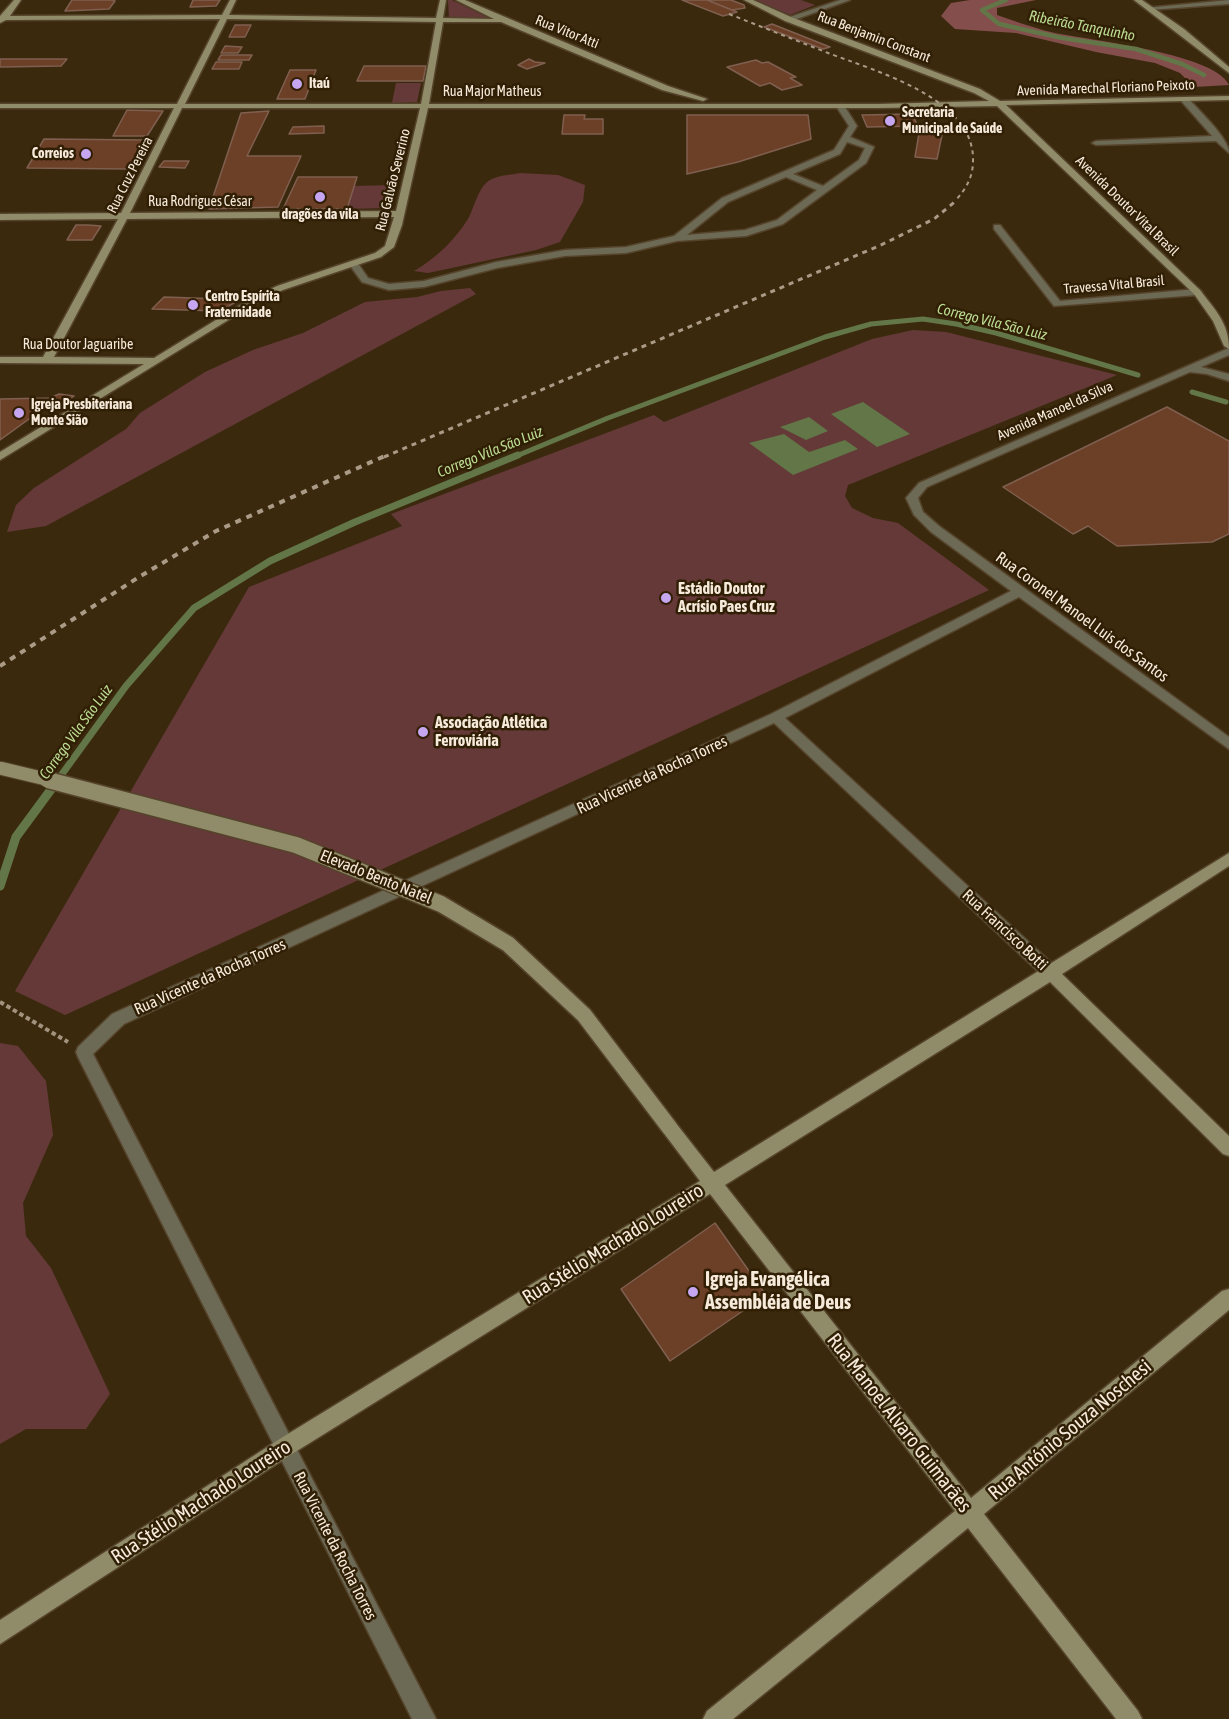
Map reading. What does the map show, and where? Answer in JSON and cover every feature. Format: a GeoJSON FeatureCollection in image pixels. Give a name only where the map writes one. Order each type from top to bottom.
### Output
{"type":"FeatureCollection","features":[{"type":"Feature","properties":{"kind":"main road"},"geometry":{"type":"LineString","coordinates":[[2,20],[18,0]]}},
{"type":"Feature","properties":{"kind":"main road","name":"Rua Cruz Pereira"},"geometry":{"type":"LineString","coordinates":[[47,360],[124,216],[233,0]]}},
{"type":"Feature","properties":{"kind":"main road","name":"Rua Galvão Severino"},"geometry":{"type":"LineString","coordinates":[[0,457],[258,298],[280,288],[378,255],[389,247],[425,106],[443,0]]}},
{"type":"Feature","properties":{"kind":"main road","name":"Rua Vitor Atti"},"geometry":{"type":"LineString","coordinates":[[459,0],[665,88]]}},
{"type":"Feature","properties":{"kind":"main road","name":"Rua Benjamin Constant"},"geometry":{"type":"LineString","coordinates":[[747,0],[788,19],[977,91],[987,102]]}},
{"type":"Feature","properties":{"kind":"main road"},"geometry":{"type":"LineString","coordinates":[[1137,0],[1181,31],[1229,71]]}},
{"type":"Feature","properties":{"kind":"main road"},"geometry":{"type":"LineString","coordinates":[[2,20],[224,17],[504,21]]}},
{"type":"Feature","properties":{"kind":"main road"},"geometry":{"type":"LineString","coordinates":[[665,88],[704,99],[987,102]]}},
{"type":"Feature","properties":{"kind":"main road"},"geometry":{"type":"LineString","coordinates":[[661,105],[668,96],[665,88]]}},
{"type":"Feature","properties":{"kind":"main road","name":"Avenida Marechal Floriano Peixoto"},"geometry":{"type":"LineString","coordinates":[[987,102],[1229,92]]}},
{"type":"Feature","properties":{"kind":"main road","name":"Avenida Marechal Floriano Peixoto"},"geometry":{"type":"LineString","coordinates":[[987,102],[1001,105],[1229,98]]}},
{"type":"Feature","properties":{"kind":"main road","name":"Rua Major Matheus"},"geometry":{"type":"LineString","coordinates":[[0,106],[840,106],[987,102]]}},
{"type":"Feature","properties":{"kind":"main road","name":"Avenida Doutor Vital Brasil"},"geometry":{"type":"LineString","coordinates":[[1001,105],[1197,292],[1218,321],[1229,346]]}},
{"type":"Feature","properties":{"kind":"main road","name":"Rua Rodrigues César"},"geometry":{"type":"LineString","coordinates":[[0,217],[399,214]]}},
{"type":"Feature","properties":{"kind":"main road","name":"Rua Doutor Jaguaribe"},"geometry":{"type":"LineString","coordinates":[[0,360],[155,361]]}},
{"type":"Feature","properties":{"kind":"main road","name":"Elevado Bento Natel"},"geometry":{"type":"LineString","coordinates":[[0,768],[162,808],[296,845],[441,904],[508,944],[584,1015],[669,1127]]}},
{"type":"Feature","properties":{"kind":"main road","name":"Rua Stélio Machado Loureiro"},"geometry":{"type":"LineString","coordinates":[[0,1633],[285,1447],[1051,973],[1229,859]]}},
{"type":"Feature","properties":{"kind":"main road","name":"Rua Francisco Botti"},"geometry":{"type":"LineString","coordinates":[[1051,973],[1229,1148]]}},
{"type":"Feature","properties":{"kind":"main road","name":"Rua Manoel Alvaro Guimarães"},"geometry":{"type":"LineString","coordinates":[[669,1127],[1130,1719]]}},
{"type":"Feature","properties":{"kind":"main road","name":"Rua António Souza Noschesi"},"geometry":{"type":"LineString","coordinates":[[715,1719],[1229,1298]]}},
{"type":"Feature","properties":{"kind":"street"},"geometry":{"type":"LineString","coordinates":[[811,0],[827,6]]}},
{"type":"Feature","properties":{"kind":"street"},"geometry":{"type":"LineString","coordinates":[[788,19],[847,0]]}},
{"type":"Feature","properties":{"kind":"street"},"geometry":{"type":"LineString","coordinates":[[1149,8],[1229,2]]}},
{"type":"Feature","properties":{"kind":"street"},"geometry":{"type":"LineString","coordinates":[[1185,100],[1229,150]]}},
{"type":"Feature","properties":{"kind":"street"},"geometry":{"type":"LineString","coordinates":[[840,106],[853,126],[845,138],[850,157]]}},
{"type":"Feature","properties":{"kind":"street"},"geometry":{"type":"LineString","coordinates":[[677,238],[725,200],[786,174],[850,157],[870,147],[845,138]]}},
{"type":"Feature","properties":{"kind":"street"},"geometry":{"type":"LineString","coordinates":[[1096,143],[1219,138]]}},
{"type":"Feature","properties":{"kind":"street"},"geometry":{"type":"LineString","coordinates":[[354,264],[365,280],[389,287],[424,284],[496,265],[565,253],[626,250],[677,238],[746,233],[780,222],[824,189],[850,157]]}},
{"type":"Feature","properties":{"kind":"street"},"geometry":{"type":"LineString","coordinates":[[786,174],[824,189]]}},
{"type":"Feature","properties":{"kind":"street","name":"Travessa Vital Brasil"},"geometry":{"type":"LineString","coordinates":[[997,227],[1057,303],[1197,292]]}},
{"type":"Feature","properties":{"kind":"street","name":"Avenida Manoel da Silva"},"geometry":{"type":"LineString","coordinates":[[918,513],[912,498],[923,485],[1229,351]]}},
{"type":"Feature","properties":{"kind":"street"},"geometry":{"type":"LineString","coordinates":[[1187,369],[1209,371],[1229,378]]}},
{"type":"Feature","properties":{"kind":"street","name":"Rua Coronel Manoel Luis dos Santos"},"geometry":{"type":"LineString","coordinates":[[918,513],[934,529],[1229,744]]}},
{"type":"Feature","properties":{"kind":"street","name":"Rua Vicente da Rocha Torres"},"geometry":{"type":"LineString","coordinates":[[424,1719],[84,1052],[118,1019],[776,717],[1019,592]]}},
{"type":"Feature","properties":{"kind":"street","name":"Rua Francisco Botti"},"geometry":{"type":"LineString","coordinates":[[776,717],[1051,973]]}},
{"type":"Feature","properties":{"kind":"path"},"geometry":{"type":"LineString","coordinates":[[0,1002],[84,1052]]}},
{"type":"Feature","properties":{"kind":"shaded area"},"geometry":{"type":"Polygon","coordinates":[[[448,0],[452,0],[491,19],[449,19],[448,0]]]}},
{"type":"Feature","properties":{"kind":"shaded area"},"geometry":{"type":"Polygon","coordinates":[[[755,0],[801,0],[815,5],[790,15],[755,0]]]}},
{"type":"Feature","properties":{"kind":"shaded area"},"geometry":{"type":"Polygon","coordinates":[[[970,0],[1036,0],[997,8],[997,15],[1046,31],[1174,56],[1199,64],[1218,74],[1229,85],[1194,87],[1180,73],[1155,63],[1016,33],[955,29],[941,16],[951,3],[970,0]]]}},
{"type":"Feature","properties":{"kind":"shaded area"},"geometry":{"type":"Polygon","coordinates":[[[396,83],[421,83],[417,102],[392,103],[396,83]]]}},
{"type":"Feature","properties":{"kind":"shaded area"},"geometry":{"type":"Polygon","coordinates":[[[520,173],[558,175],[585,185],[583,202],[560,242],[536,250],[428,273],[414,271],[451,242],[468,219],[480,191],[487,182],[498,177],[520,173]]]}},
{"type":"Feature","properties":{"kind":"shaded area"},"geometry":{"type":"Polygon","coordinates":[[[394,185],[387,208],[347,209],[354,186],[394,185]]]}},
{"type":"Feature","properties":{"kind":"shaded area"},"geometry":{"type":"Polygon","coordinates":[[[470,288],[476,294],[46,526],[7,532],[16,505],[34,488],[126,429],[140,413],[205,372],[253,350],[303,333],[365,302],[417,297],[441,291],[470,288]]]}},
{"type":"Feature","properties":{"kind":"shaded area","name":"Associação Atlética Ferroviária"},"geometry":{"type":"Polygon","coordinates":[[[913,330],[946,332],[1117,375],[848,485],[845,496],[852,508],[873,518],[898,523],[989,590],[65,1015],[15,991],[249,587],[402,526],[391,514],[654,415],[664,422],[872,339],[913,330]]]}},
{"type":"Feature","properties":{"kind":"shaded area"},"geometry":{"type":"Polygon","coordinates":[[[863,402],[910,434],[877,447],[831,414],[863,402]]]}},
{"type":"Feature","properties":{"kind":"shaded area"},"geometry":{"type":"Polygon","coordinates":[[[809,417],[828,431],[806,440],[780,427],[809,417]]]}},
{"type":"Feature","properties":{"kind":"shaded area"},"geometry":{"type":"Polygon","coordinates":[[[784,434],[809,452],[845,440],[858,449],[793,475],[749,443],[784,434]]]}},
{"type":"Feature","properties":{"kind":"shaded area"},"geometry":{"type":"Polygon","coordinates":[[[0,1043],[18,1046],[46,1081],[53,1135],[23,1203],[26,1236],[51,1268],[110,1394],[86,1429],[26,1429],[0,1444],[0,1043]]]}},
{"type":"Feature","properties":{"kind":"building"},"geometry":{"type":"Polygon","coordinates":[[[72,0],[115,1],[109,9],[65,11],[72,0]]]}},
{"type":"Feature","properties":{"kind":"building"},"geometry":{"type":"Polygon","coordinates":[[[193,0],[220,0],[216,6],[190,7],[193,0]]]}},
{"type":"Feature","properties":{"kind":"building"},"geometry":{"type":"Polygon","coordinates":[[[682,0],[707,0],[737,12],[723,16],[682,0]]]}},
{"type":"Feature","properties":{"kind":"building"},"geometry":{"type":"Polygon","coordinates":[[[707,0],[731,0],[744,5],[745,8],[732,10],[707,0]]]}},
{"type":"Feature","properties":{"kind":"building"},"geometry":{"type":"Polygon","coordinates":[[[772,24],[830,47],[823,49],[764,27],[772,24]]]}},
{"type":"Feature","properties":{"kind":"building"},"geometry":{"type":"Polygon","coordinates":[[[235,25],[251,25],[245,37],[229,37],[235,25]]]}},
{"type":"Feature","properties":{"kind":"building"},"geometry":{"type":"Polygon","coordinates":[[[225,46],[242,47],[238,53],[221,53],[225,46]]]}},
{"type":"Feature","properties":{"kind":"building"},"geometry":{"type":"Polygon","coordinates":[[[221,55],[252,55],[249,60],[218,60],[221,55]]]}},
{"type":"Feature","properties":{"kind":"building"},"geometry":{"type":"Polygon","coordinates":[[[0,59],[67,59],[61,66],[0,67],[0,59]]]}},
{"type":"Feature","properties":{"kind":"building"},"geometry":{"type":"Polygon","coordinates":[[[529,59],[545,63],[527,69],[518,65],[529,59]]]}},
{"type":"Feature","properties":{"kind":"building"},"geometry":{"type":"Polygon","coordinates":[[[756,60],[762,63],[768,62],[796,77],[790,78],[802,85],[782,90],[770,83],[760,86],[727,67],[756,60]]]}},
{"type":"Feature","properties":{"kind":"building"},"geometry":{"type":"Polygon","coordinates":[[[216,62],[242,62],[239,69],[212,69],[216,62]]]}},
{"type":"Feature","properties":{"kind":"building"},"geometry":{"type":"Polygon","coordinates":[[[364,66],[426,66],[423,81],[357,81],[364,66]]]}},
{"type":"Feature","properties":{"kind":"building","name":"Itaú"},"geometry":{"type":"Polygon","coordinates":[[[290,70],[316,70],[305,99],[277,99],[290,70]]]}},
{"type":"Feature","properties":{"kind":"building"},"geometry":{"type":"Polygon","coordinates":[[[127,110],[163,111],[147,136],[113,136],[127,110]]]}},
{"type":"Feature","properties":{"kind":"building"},"geometry":{"type":"Polygon","coordinates":[[[269,111],[247,156],[301,156],[278,207],[209,209],[241,113],[269,111]]]}},
{"type":"Feature","properties":{"kind":"building","name":"Secretaria Municipal de Saúde"},"geometry":{"type":"Polygon","coordinates":[[[912,114],[918,126],[867,127],[862,115],[912,114]]]}},
{"type":"Feature","properties":{"kind":"building"},"geometry":{"type":"Polygon","coordinates":[[[564,115],[585,115],[584,119],[603,119],[603,134],[562,134],[564,115]]]}},
{"type":"Feature","properties":{"kind":"building"},"geometry":{"type":"Polygon","coordinates":[[[687,115],[808,115],[811,139],[738,162],[687,174],[687,115]]]}},
{"type":"Feature","properties":{"kind":"building"},"geometry":{"type":"Polygon","coordinates":[[[324,126],[324,133],[289,134],[293,127],[324,126]]]}},
{"type":"Feature","properties":{"kind":"building"},"geometry":{"type":"Polygon","coordinates":[[[920,128],[943,130],[937,159],[915,157],[920,128]]]}},
{"type":"Feature","properties":{"kind":"building","name":"Correios"},"geometry":{"type":"Polygon","coordinates":[[[44,139],[144,140],[130,169],[27,168],[44,139]]]}},
{"type":"Feature","properties":{"kind":"building"},"geometry":{"type":"Polygon","coordinates":[[[164,161],[189,161],[185,168],[159,167],[164,161]]]}},
{"type":"Feature","properties":{"kind":"building","name":"dragões da vila"},"geometry":{"type":"Polygon","coordinates":[[[298,177],[357,177],[347,209],[283,209],[298,177]]]}},
{"type":"Feature","properties":{"kind":"building"},"geometry":{"type":"Polygon","coordinates":[[[76,225],[101,226],[92,240],[67,240],[76,225]]]}},
{"type":"Feature","properties":{"kind":"building","name":"Centro Espírita Fraternidade"},"geometry":{"type":"Polygon","coordinates":[[[164,297],[239,300],[220,311],[152,309],[164,297]]]}},
{"type":"Feature","properties":{"kind":"building","name":"Igreja Presbiteriana Monte Sião"},"geometry":{"type":"Polygon","coordinates":[[[59,394],[74,396],[60,407],[47,406],[0,440],[0,399],[50,398],[59,394]]]}},
{"type":"Feature","properties":{"kind":"building"},"geometry":{"type":"Polygon","coordinates":[[[1167,407],[1229,441],[1229,534],[1212,542],[1117,546],[1088,526],[1073,534],[1003,487],[1167,407]]]}},
{"type":"Feature","properties":{"kind":"building","name":"Igreja Evangélica Assembléia de Deus"},"geometry":{"type":"Polygon","coordinates":[[[715,1223],[766,1295],[670,1361],[621,1289],[715,1223]]]}},
{"type":"Feature","properties":{"kind":"waterway","name":"Ribeirão Tanquinho"},"geometry":{"type":"LineString","coordinates":[[1006,0],[982,10],[999,24],[1062,38],[1136,49],[1182,64],[1204,75]]}},
{"type":"Feature","properties":{"kind":"waterway","name":"Corrego Vila São Luiz"},"geometry":{"type":"LineString","coordinates":[[514,457],[608,418],[825,337],[871,324],[923,319],[956,324],[996,333],[1138,375]]}},
{"type":"Feature","properties":{"kind":"waterway","name":"Corrego Vila São Luiz"},"geometry":{"type":"LineString","coordinates":[[1192,392],[1226,402]]}},
{"type":"Feature","properties":{"kind":"waterway","name":"Corrego Vila São Luiz"},"geometry":{"type":"LineString","coordinates":[[57,781],[126,686],[194,608],[270,561],[355,522],[518,455]]}},
{"type":"Feature","properties":{"kind":"waterway","name":"Corrego Vila São Luiz"},"geometry":{"type":"LineString","coordinates":[[0,886],[16,837],[58,780]]}},
{"type":"Feature","properties":{"kind":"railway"},"geometry":{"type":"LineString","coordinates":[[729,14],[895,78],[940,104],[958,120],[969,139],[973,161],[968,182],[955,201]]}},
{"type":"Feature","properties":{"kind":"railway"},"geometry":{"type":"LineString","coordinates":[[384,457],[881,245],[934,219],[957,200]]}},
{"type":"Feature","properties":{"kind":"railway"},"geometry":{"type":"LineString","coordinates":[[0,666],[139,577],[216,531],[387,455]]}},
{"type":"Feature","properties":{"kind":"place","name":"Itaú"},"geometry":{"type":"Point","coordinates":[297,84]}},
{"type":"Feature","properties":{"kind":"place","name":"Secretaria Municipal de Saúde"},"geometry":{"type":"Point","coordinates":[890,121]}},
{"type":"Feature","properties":{"kind":"place","name":"Correios"},"geometry":{"type":"Point","coordinates":[86,154]}},
{"type":"Feature","properties":{"kind":"place","name":"dragões da vila"},"geometry":{"type":"Point","coordinates":[320,197]}},
{"type":"Feature","properties":{"kind":"place","name":"Centro Espírita Fraternidade"},"geometry":{"type":"Point","coordinates":[193,305]}},
{"type":"Feature","properties":{"kind":"place","name":"Igreja Presbiteriana Monte Sião"},"geometry":{"type":"Point","coordinates":[19,413]}},
{"type":"Feature","properties":{"kind":"place","name":"Estádio Doutor Acrísio Paes Cruz"},"geometry":{"type":"Point","coordinates":[666,598]}},
{"type":"Feature","properties":{"kind":"place","name":"Associação Atlética Ferroviária"},"geometry":{"type":"Point","coordinates":[423,732]}},
{"type":"Feature","properties":{"kind":"place","name":"Igreja Evangélica Assembléia de Deus"},"geometry":{"type":"Point","coordinates":[693,1292]}}]}
